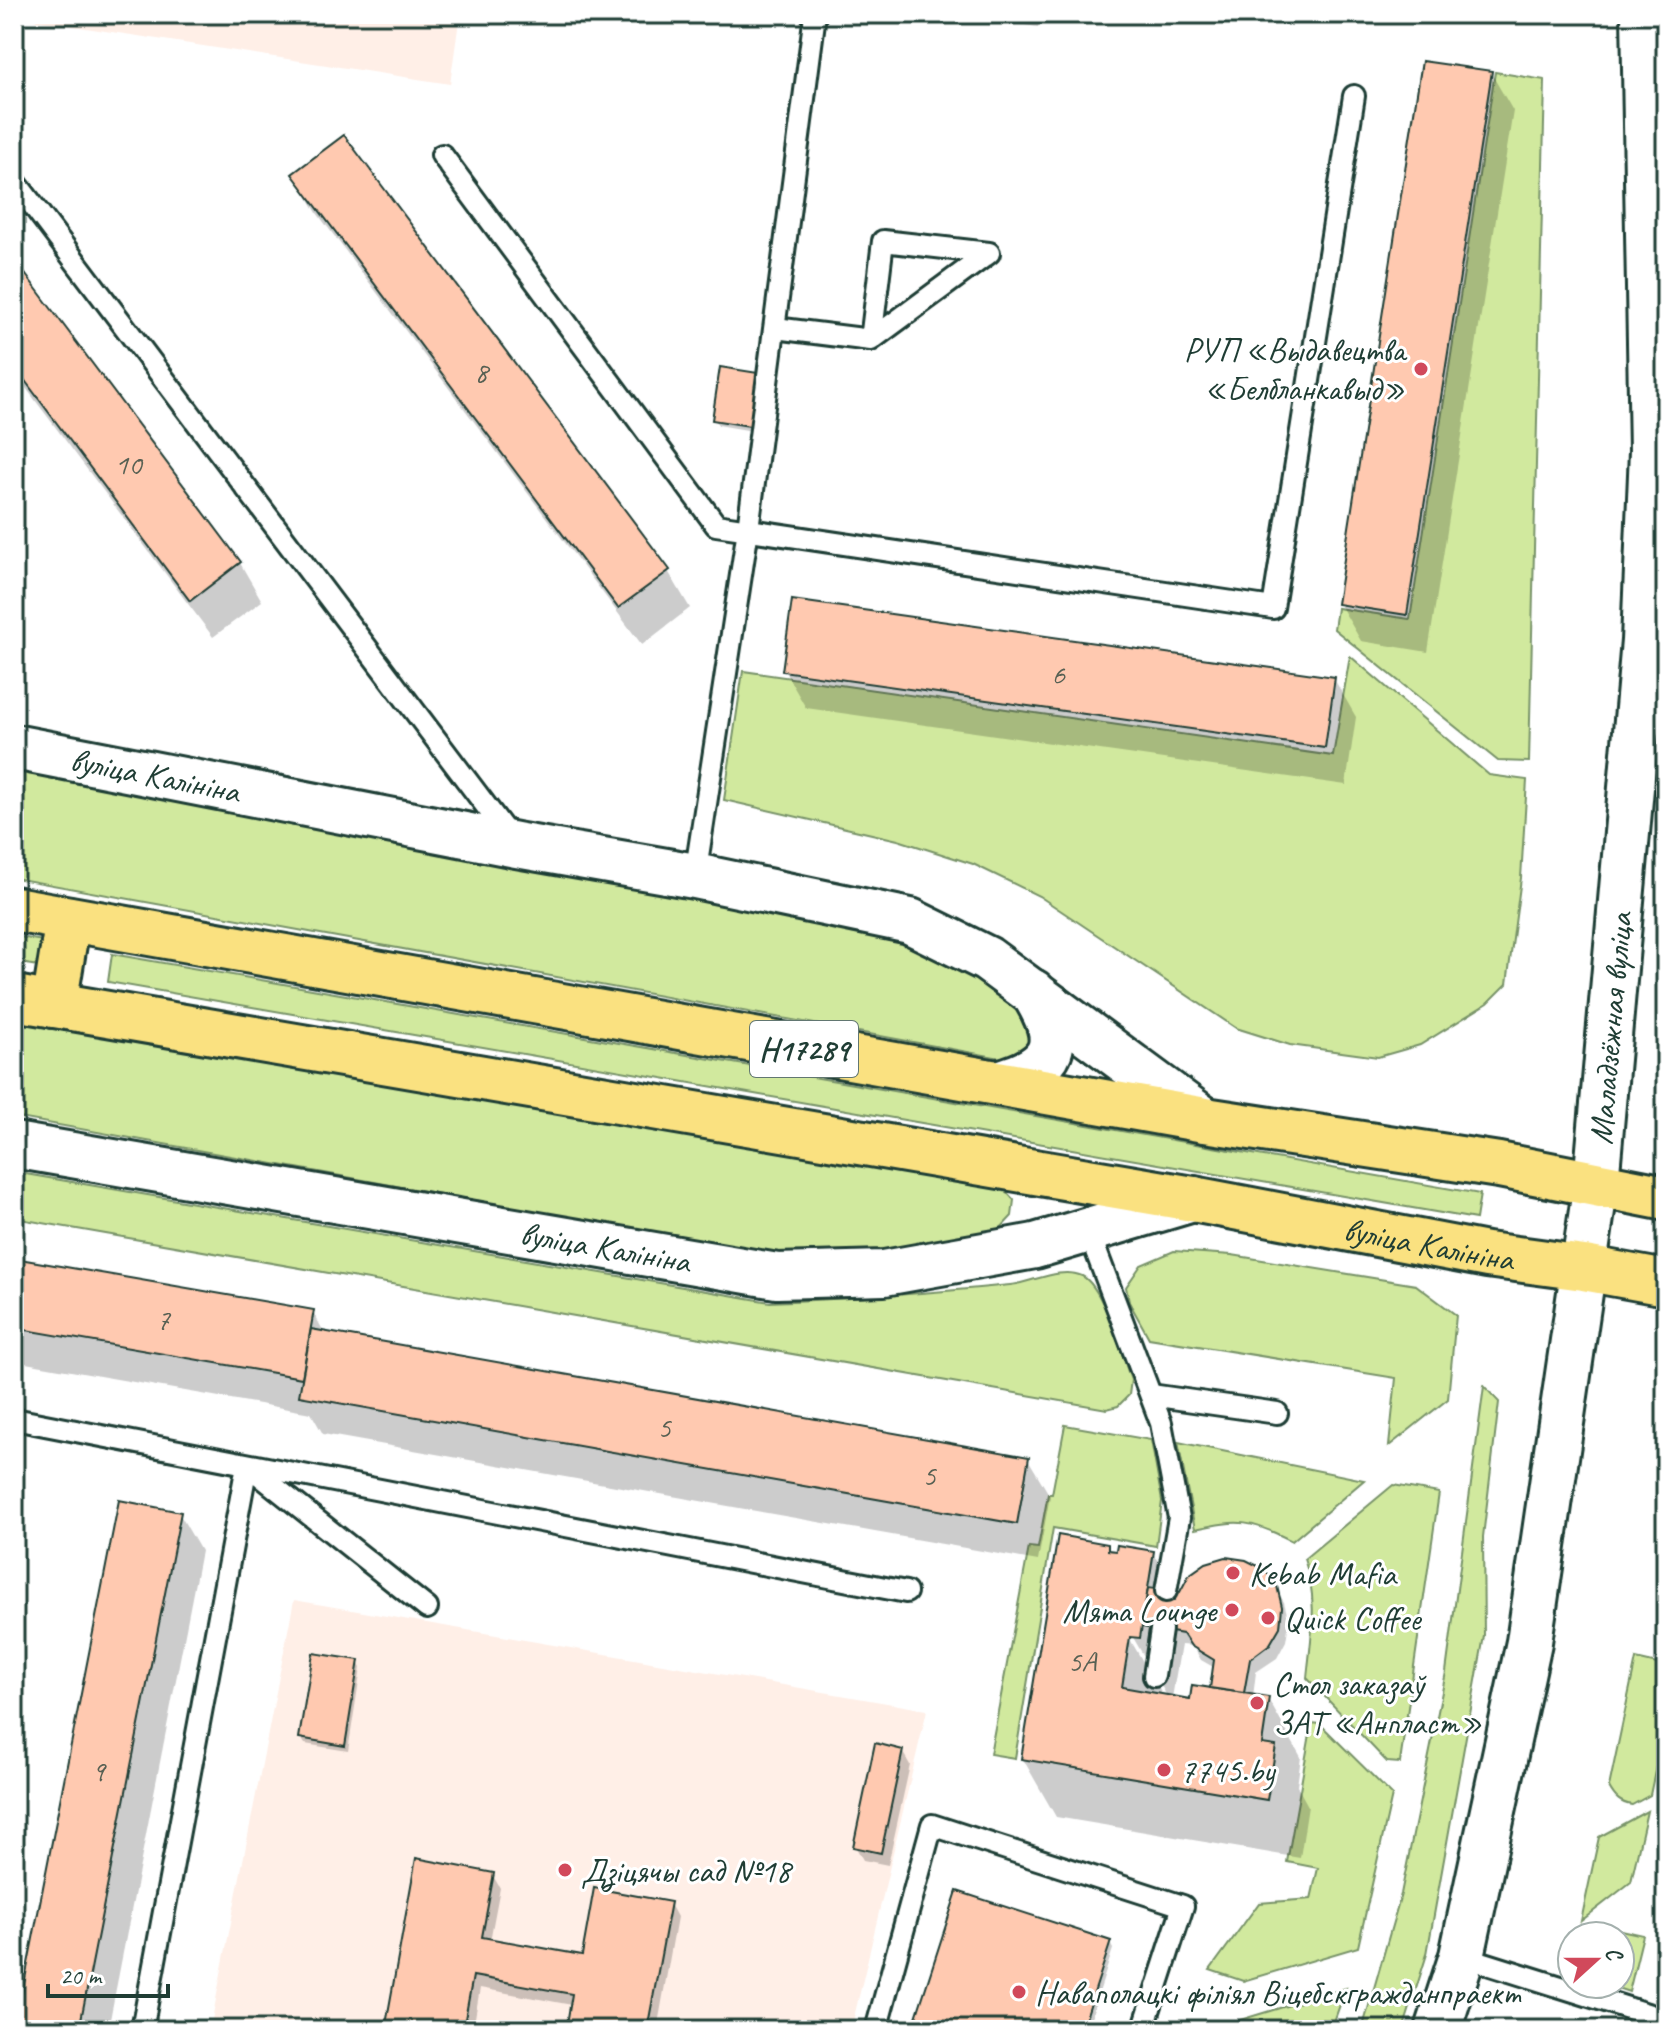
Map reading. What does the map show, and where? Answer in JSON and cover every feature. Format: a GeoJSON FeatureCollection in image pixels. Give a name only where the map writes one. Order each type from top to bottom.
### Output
{"type":"FeatureCollection","features":[{"type":"Feature","properties":{"kind":"main road","name":"вуліца Калініна"},"geometry":{"type":"LineString","coordinates":[[14,909],[1205,1120],[1499,1165],[1666,1198]]}},
{"type":"Feature","properties":{"kind":"main road"},"geometry":{"type":"LineString","coordinates":[[34,1002],[68,919]]}},
{"type":"Feature","properties":{"kind":"main road","name":"вуліца Калініна"},"geometry":{"type":"LineString","coordinates":[[34,1002],[1193,1199],[1487,1255],[1666,1283]]}},
{"type":"Feature","properties":{"kind":"street","name":"Маладзёжная вуліца"},"geometry":{"type":"LineString","coordinates":[[1438,2030],[1462,1956],[1529,1642],[1596,1183],[1644,641],[1648,561],[1652,451],[1644,14]]}},
{"type":"Feature","properties":{"kind":"street","name":"вуліца Калініна"},"geometry":{"type":"LineString","coordinates":[[14,747],[516,845],[695,876],[910,921],[987,959],[1205,1120]]}},
{"type":"Feature","properties":{"kind":"street","name":"вуліца Калініна"},"geometry":{"type":"LineString","coordinates":[[998,1083],[1026,1075],[1048,1057],[1053,1036],[1046,1013],[1033,992]]}},
{"type":"Feature","properties":{"kind":"street","name":"вуліца Калініна"},"geometry":{"type":"LineString","coordinates":[[14,1145],[777,1276],[884,1273],[1035,1246],[1193,1199]]}},
{"type":"Feature","properties":{"kind":"lane"},"geometry":{"type":"LineString","coordinates":[[695,876],[748,529],[815,14]]}},
{"type":"Feature","properties":{"kind":"lane"},"geometry":{"type":"LineString","coordinates":[[442,155],[716,525],[1273,608],[1354,96]]}},
{"type":"Feature","properties":{"kind":"lane"},"geometry":{"type":"LineString","coordinates":[[14,180],[516,845]]}},
{"type":"Feature","properties":{"kind":"lane"},"geometry":{"type":"LineString","coordinates":[[775,328],[871,340],[989,253],[883,241],[871,340]]}},
{"type":"Feature","properties":{"kind":"lane"},"geometry":{"type":"LineString","coordinates":[[1088,1230],[1161,1423],[1179,1518],[1166,1591]]}},
{"type":"Feature","properties":{"kind":"lane"},"geometry":{"type":"LineString","coordinates":[[1151,1395],[1277,1413]]}},
{"type":"Feature","properties":{"kind":"lane"},"geometry":{"type":"LineString","coordinates":[[14,1419],[906,1592]]}},
{"type":"Feature","properties":{"kind":"lane"},"geometry":{"type":"LineString","coordinates":[[247,1465],[427,1608]]}},
{"type":"Feature","properties":{"kind":"lane"},"geometry":{"type":"LineString","coordinates":[[142,2030],[247,1465]]}},
{"type":"Feature","properties":{"kind":"lane"},"geometry":{"type":"LineString","coordinates":[[1154,1676],[1161,1630]]}},
{"type":"Feature","properties":{"kind":"lane"},"geometry":{"type":"LineString","coordinates":[[876,2030],[932,1825],[1183,1906],[1143,2030]]}},
{"type":"Feature","properties":{"kind":"lane"},"geometry":{"type":"LineString","coordinates":[[1462,1956],[1666,2020]]}},
{"type":"Feature","properties":{"kind":"shaded area"},"geometry":{"type":"Polygon","coordinates":[[[14,14],[460,14],[450,84],[14,17],[14,14]]]}},
{"type":"Feature","properties":{"kind":"shaded area","name":"Дзіцячы сад №18"},"geometry":{"type":"Polygon","coordinates":[[[294,1600],[927,1710],[851,2030],[210,2030],[294,1600]]]}},
{"type":"Feature","properties":{"kind":"green space"},"geometry":{"type":"Polygon","coordinates":[[[1495,72],[1545,80],[1529,762],[1498,761],[1334,629],[1337,608],[1410,619],[1495,72]]]}},
{"type":"Feature","properties":{"kind":"green space"},"geometry":{"type":"Polygon","coordinates":[[[1350,656],[1489,775],[1527,780],[1521,878],[1507,984],[1488,1003],[1420,1045],[1378,1057],[1290,1045],[1236,1028],[1039,896],[973,864],[898,840],[724,800],[743,671],[1333,756],[1350,656]]]}},
{"type":"Feature","properties":{"kind":"green space"},"geometry":{"type":"Polygon","coordinates":[[[14,769],[906,939],[960,967],[997,991],[1026,1019],[1036,1035],[1017,1061],[14,878],[14,769]]]}},
{"type":"Feature","properties":{"kind":"green space"},"geometry":{"type":"Polygon","coordinates":[[[14,936],[43,941],[38,966],[14,962],[14,936]]]}},
{"type":"Feature","properties":{"kind":"green space"},"geometry":{"type":"Polygon","coordinates":[[[112,954],[1480,1194],[1476,1219],[108,982],[112,954]]]}},
{"type":"Feature","properties":{"kind":"green space"},"geometry":{"type":"Polygon","coordinates":[[[14,1013],[1002,1187],[1014,1200],[1012,1216],[999,1230],[881,1255],[779,1255],[14,1117],[14,1013]]]}},
{"type":"Feature","properties":{"kind":"green space"},"geometry":{"type":"Polygon","coordinates":[[[14,1172],[770,1302],[980,1288],[1073,1273],[1090,1283],[1105,1308],[1131,1380],[1129,1395],[1118,1406],[1107,1409],[14,1218],[14,1172]]]}},
{"type":"Feature","properties":{"kind":"green space"},"geometry":{"type":"Polygon","coordinates":[[[1174,1251],[1232,1255],[1416,1285],[1456,1315],[1448,1399],[1389,1446],[1396,1378],[1149,1338],[1129,1302],[1126,1287],[1141,1265],[1174,1251]]]}},
{"type":"Feature","properties":{"kind":"green space"},"geometry":{"type":"Polygon","coordinates":[[[1484,1386],[1499,1402],[1483,1537],[1484,1636],[1427,1954],[1403,2030],[1362,2030],[1401,1894],[1446,1672],[1484,1386]]]}},
{"type":"Feature","properties":{"kind":"green space"},"geometry":{"type":"Polygon","coordinates":[[[1065,1425],[1151,1440],[1162,1501],[1156,1546],[1053,1528],[1015,1758],[990,1754],[1029,1547],[1038,1548],[1065,1425]]]}},
{"type":"Feature","properties":{"kind":"green space"},"geometry":{"type":"Polygon","coordinates":[[[1178,1442],[1364,1480],[1292,1541],[1245,1523],[1195,1529],[1178,1442]]]}},
{"type":"Feature","properties":{"kind":"green space"},"geometry":{"type":"Polygon","coordinates":[[[1393,1485],[1439,1493],[1400,1763],[1387,1762],[1307,1678],[1313,1603],[1304,1559],[1393,1485]]]}},
{"type":"Feature","properties":{"kind":"green space"},"geometry":{"type":"Polygon","coordinates":[[[1636,1659],[1666,1666],[1666,1719],[1650,1795],[1632,1805],[1618,1799],[1609,1787],[1636,1659]]]}},
{"type":"Feature","properties":{"kind":"green space"},"geometry":{"type":"Polygon","coordinates":[[[1312,1723],[1320,1724],[1392,1795],[1358,1947],[1243,1981],[1210,1970],[1259,1903],[1311,1899],[1318,1868],[1287,1862],[1312,1723]]]}},
{"type":"Feature","properties":{"kind":"green space"},"geometry":{"type":"Polygon","coordinates":[[[1647,1811],[1631,1882],[1581,1920],[1599,1837],[1647,1811]]]}},
{"type":"Feature","properties":{"kind":"green space"},"geometry":{"type":"Polygon","coordinates":[[[1636,1933],[1643,1935],[1636,1964],[1636,1933]]]}},
{"type":"Feature","properties":{"kind":"green space"},"geometry":{"type":"Polygon","coordinates":[[[1346,1988],[1331,2030],[1228,2030],[1230,2023],[1346,1988]]]}},
{"type":"Feature","properties":{"kind":"building"},"geometry":{"type":"Polygon","coordinates":[[[1422,61],[1492,71],[1407,615],[1337,604],[1422,61]]]}},
{"type":"Feature","properties":{"kind":"building"},"geometry":{"type":"Polygon","coordinates":[[[344,135],[670,570],[618,608],[292,174],[344,135]]]}},
{"type":"Feature","properties":{"kind":"building"},"geometry":{"type":"Polygon","coordinates":[[[14,259],[241,562],[190,601],[14,366],[14,259]]]}},
{"type":"Feature","properties":{"kind":"building"},"geometry":{"type":"Polygon","coordinates":[[[720,367],[758,373],[750,426],[712,420],[720,367]]]}},
{"type":"Feature","properties":{"kind":"building"},"geometry":{"type":"Polygon","coordinates":[[[792,600],[1335,677],[1325,748],[782,671],[792,600]]]}},
{"type":"Feature","properties":{"kind":"building"},"geometry":{"type":"Polygon","coordinates":[[[14,1258],[314,1310],[302,1378],[14,1328],[14,1258]]]}},
{"type":"Feature","properties":{"kind":"building"},"geometry":{"type":"Polygon","coordinates":[[[311,1329],[1029,1457],[1017,1524],[299,1396],[311,1329]]]}},
{"type":"Feature","properties":{"kind":"building"},"geometry":{"type":"Polygon","coordinates":[[[119,1500],[181,1512],[79,2030],[15,2030],[119,1500]]]}},
{"type":"Feature","properties":{"kind":"building"},"geometry":{"type":"Polygon","coordinates":[[[1058,1535],[1108,1544],[1108,1550],[1116,1551],[1117,1545],[1154,1551],[1140,1638],[1130,1637],[1122,1687],[1190,1699],[1192,1685],[1269,1697],[1262,1744],[1276,1746],[1267,1800],[1021,1759],[1058,1535]]]}},
{"type":"Feature","properties":{"kind":"building"},"geometry":{"type":"Polygon","coordinates":[[[1226,1557],[1246,1560],[1264,1569],[1277,1586],[1282,1607],[1280,1627],[1270,1644],[1250,1659],[1244,1693],[1210,1688],[1214,1660],[1191,1646],[1183,1634],[1142,1627],[1148,1588],[1180,1592],[1189,1575],[1206,1563],[1226,1557]]]}},
{"type":"Feature","properties":{"kind":"building"},"geometry":{"type":"Polygon","coordinates":[[[313,1653],[359,1660],[345,1746],[299,1738],[313,1653]]]}},
{"type":"Feature","properties":{"kind":"building"},"geometry":{"type":"Polygon","coordinates":[[[875,1743],[903,1750],[881,1853],[853,1847],[875,1743]]]}},
{"type":"Feature","properties":{"kind":"building"},"geometry":{"type":"Polygon","coordinates":[[[1660,1812],[1666,1813],[1666,1835],[1656,1833],[1660,1812]]]}},
{"type":"Feature","properties":{"kind":"building"},"geometry":{"type":"Polygon","coordinates":[[[416,1858],[494,1873],[482,1937],[582,1955],[594,1888],[671,1902],[647,2030],[566,2030],[572,1994],[473,1976],[463,2030],[385,2030],[416,1858]]]}},
{"type":"Feature","properties":{"kind":"building"},"geometry":{"type":"Polygon","coordinates":[[[957,1891],[1111,1941],[1082,2030],[912,2030],[957,1891]]]}},
{"type":"Feature","properties":{"kind":"place","name":"РУП «Выдавецтва «Белбланкавыд»"},"geometry":{"type":"Point","coordinates":[1421,369]}},
{"type":"Feature","properties":{"kind":"place","name":"Kebab Mafia"},"geometry":{"type":"Point","coordinates":[1233,1573]}},
{"type":"Feature","properties":{"kind":"place","name":"Мята Lounge"},"geometry":{"type":"Point","coordinates":[1232,1610]}},
{"type":"Feature","properties":{"kind":"place","name":"Quick Coffee"},"geometry":{"type":"Point","coordinates":[1268,1618]}},
{"type":"Feature","properties":{"kind":"place","name":"Стол заказаў ЗАТ «Анпласт»"},"geometry":{"type":"Point","coordinates":[1257,1703]}},
{"type":"Feature","properties":{"kind":"place","name":"7745.by"},"geometry":{"type":"Point","coordinates":[1164,1770]}},
{"type":"Feature","properties":{"kind":"place","name":"Дзіцячы сад №18"},"geometry":{"type":"Point","coordinates":[565,1870]}},
{"type":"Feature","properties":{"kind":"place","name":"Наваполацкі філіял Віцебскгражданпраект"},"geometry":{"type":"Point","coordinates":[1019,1992]}}]}
